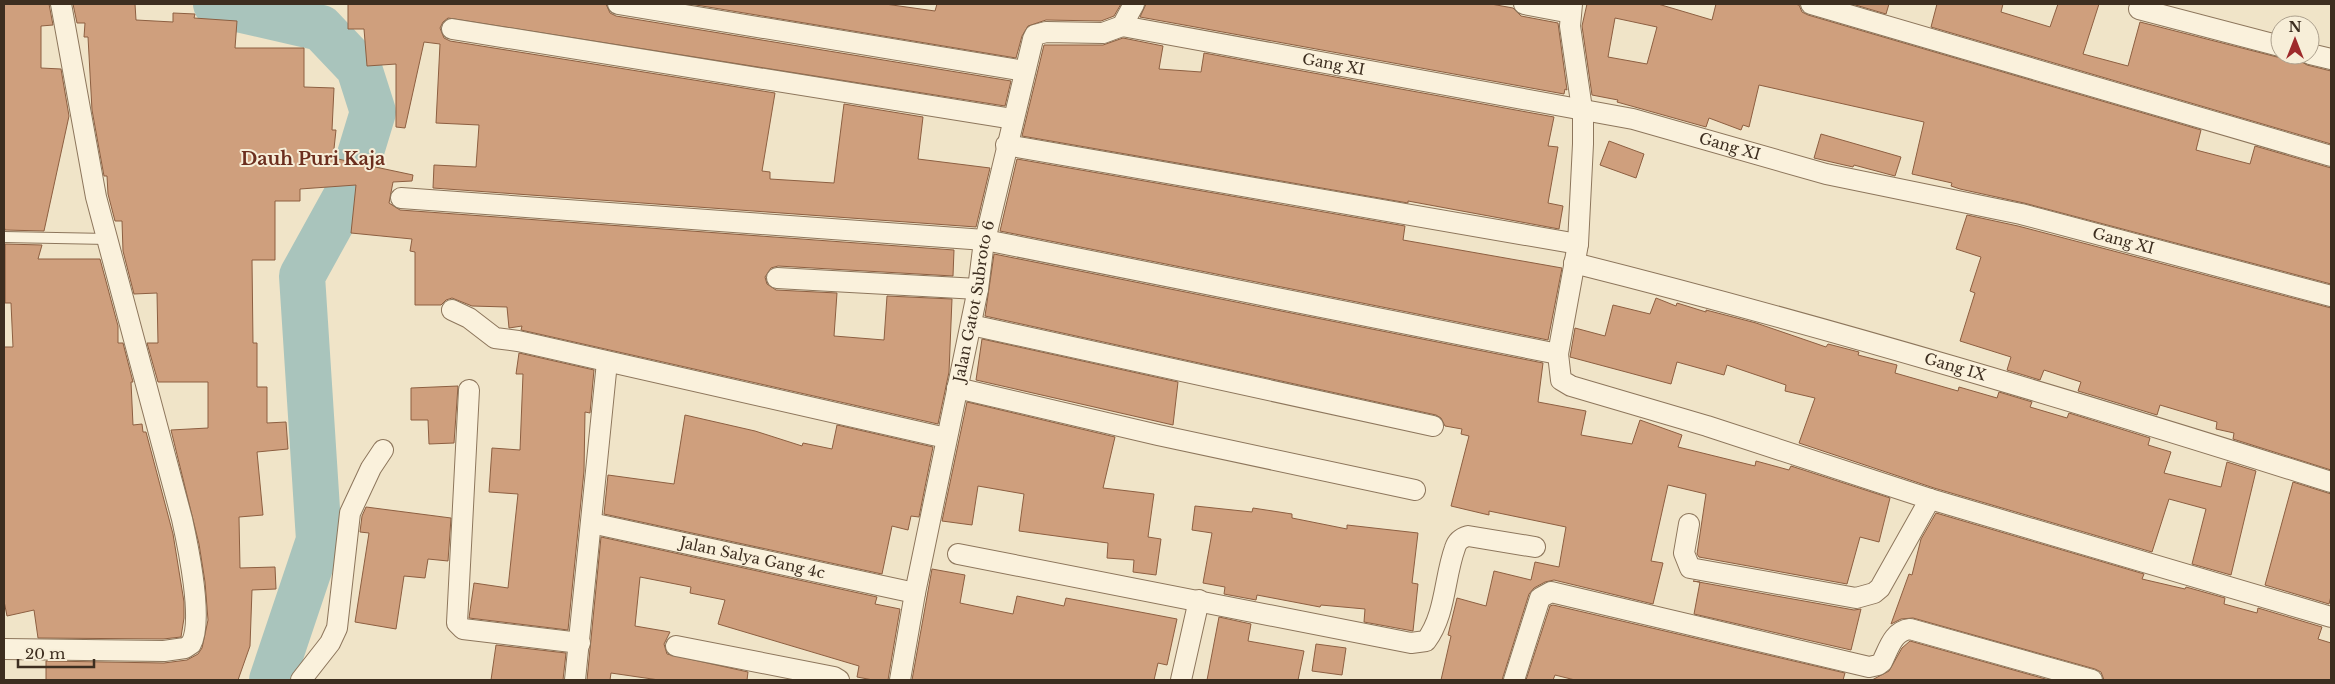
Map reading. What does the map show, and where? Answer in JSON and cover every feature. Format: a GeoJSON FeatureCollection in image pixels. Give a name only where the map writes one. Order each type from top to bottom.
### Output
{"type":"FeatureCollection","features":[{"type":"Feature","properties":{"kind":"street"},"geometry":{"type":"LineString","coordinates":[[4,649],[164,651],[184,648],[191,644],[193,640],[194,573],[96,197],[61,4]]}},
{"type":"Feature","properties":{"kind":"street"},"geometry":{"type":"LineString","coordinates":[[618,4],[1025,71]]}},
{"type":"Feature","properties":{"kind":"street"},"geometry":{"type":"LineString","coordinates":[[1122,26],[1134,4]]}},
{"type":"Feature","properties":{"kind":"street"},"geometry":{"type":"LineString","coordinates":[[1524,4],[1572,8],[1570,26],[1583,116],[1584,135],[1576,254],[1558,354],[1561,380],[1571,386],[1707,426],[1930,499],[2331,617]]}},
{"type":"Feature","properties":{"kind":"street"},"geometry":{"type":"LineString","coordinates":[[1811,4],[2331,156]]}},
{"type":"Feature","properties":{"kind":"street"},"geometry":{"type":"LineString","coordinates":[[2139,9],[2270,43]]}},
{"type":"Feature","properties":{"kind":"street","name":"Jalan Gatot Subroto 6"},"geometry":{"type":"LineString","coordinates":[[900,680],[915,593],[978,289],[985,240],[1006,145],[1035,35],[1046,32],[1103,33],[1122,26]]}},
{"type":"Feature","properties":{"kind":"street","name":"Gang XI"},"geometry":{"type":"LineString","coordinates":[[1122,26],[1633,119],[1826,174],[2021,214],[2331,296]]}},
{"type":"Feature","properties":{"kind":"street"},"geometry":{"type":"LineString","coordinates":[[452,29],[1013,118]]}},
{"type":"Feature","properties":{"kind":"street","name":"Gang IX"},"geometry":{"type":"LineString","coordinates":[[1006,145],[1576,254],[1680,290],[2086,405],[2331,482]]}},
{"type":"Feature","properties":{"kind":"street"},"geometry":{"type":"LineString","coordinates":[[401,198],[985,240],[1558,354]]}},
{"type":"Feature","properties":{"kind":"street"},"geometry":{"type":"LineString","coordinates":[[777,278],[978,289]]}},
{"type":"Feature","properties":{"kind":"street"},"geometry":{"type":"LineString","coordinates":[[452,310],[469,318],[501,340],[518,341],[946,438]]}},
{"type":"Feature","properties":{"kind":"street"},"geometry":{"type":"LineString","coordinates":[[970,325],[1433,426]]}},
{"type":"Feature","properties":{"kind":"street"},"geometry":{"type":"LineString","coordinates":[[575,680],[607,362]]}},
{"type":"Feature","properties":{"kind":"street"},"geometry":{"type":"LineString","coordinates":[[957,388],[1167,437],[1415,490]]}},
{"type":"Feature","properties":{"kind":"street"},"geometry":{"type":"LineString","coordinates":[[469,390],[457,623],[463,629],[580,643]]}},
{"type":"Feature","properties":{"kind":"street"},"geometry":{"type":"LineString","coordinates":[[301,680],[330,643],[337,628],[350,514],[371,468],[383,450]]}},
{"type":"Feature","properties":{"kind":"street"},"geometry":{"type":"LineString","coordinates":[[1689,524],[1684,553],[1690,568],[1856,598],[1874,593],[1880,588],[1930,499]]}},
{"type":"Feature","properties":{"kind":"street","name":"Jalan Salya Gang 4c"},"geometry":{"type":"LineString","coordinates":[[591,523],[915,593]]}},
{"type":"Feature","properties":{"kind":"street"},"geometry":{"type":"LineString","coordinates":[[958,554],[1199,600],[1404,643],[1426,641],[1431,634],[1445,594],[1455,548],[1460,540],[1468,536],[1535,547]]}},
{"type":"Feature","properties":{"kind":"street"},"geometry":{"type":"LineString","coordinates":[[1514,680],[1540,598],[1543,594],[1551,592],[1869,667],[1882,662],[1896,634],[1902,630],[1910,629],[2092,680]]}},
{"type":"Feature","properties":{"kind":"street"},"geometry":{"type":"LineString","coordinates":[[1181,680],[1199,600]]}},
{"type":"Feature","properties":{"kind":"street"},"geometry":{"type":"LineString","coordinates":[[676,646],[834,676],[839,680]]}},
{"type":"Feature","properties":{"kind":"lane"},"geometry":{"type":"LineString","coordinates":[[4,237],[108,239]]}},
{"type":"Feature","properties":{"kind":"building"},"geometry":{"type":"Polygon","coordinates":[[[4,4],[49,4],[53,25],[41,26],[41,68],[61,69],[69,116],[44,231],[5,230],[4,226],[4,4]]]}},
{"type":"Feature","properties":{"kind":"building"},"geometry":{"type":"Polygon","coordinates":[[[73,4],[135,4],[136,20],[173,22],[173,13],[195,14],[194,18],[237,21],[235,48],[304,48],[304,87],[334,88],[332,130],[336,130],[333,158],[413,175],[412,181],[393,182],[389,203],[400,210],[954,250],[953,276],[778,266],[771,268],[765,277],[767,284],[776,290],[837,293],[834,336],[884,340],[887,296],[952,299],[949,372],[938,424],[521,330],[522,326],[509,328],[507,307],[472,306],[452,298],[446,300],[441,305],[415,305],[415,252],[410,251],[412,239],[351,233],[356,185],[300,189],[300,201],[275,201],[275,260],[252,260],[253,343],[257,343],[257,387],[267,387],[267,423],[286,422],[288,449],[257,452],[263,515],[239,517],[240,568],[275,567],[276,589],[252,590],[250,646],[238,680],[46,680],[46,661],[164,663],[187,660],[198,654],[202,648],[208,620],[199,544],[171,430],[208,428],[208,382],[158,382],[147,343],[158,343],[157,293],[134,294],[123,251],[122,221],[115,221],[108,194],[107,176],[104,176],[92,110],[88,37],[84,37],[85,23],[77,23],[73,4]]]}},
{"type":"Feature","properties":{"kind":"building"},"geometry":{"type":"Polygon","coordinates":[[[348,4],[606,4],[610,13],[616,16],[1011,81],[1005,106],[448,18],[440,28],[444,38],[450,41],[775,93],[762,171],[770,172],[770,179],[834,183],[844,104],[923,117],[918,159],[990,168],[976,227],[433,188],[434,165],[476,167],[479,125],[436,123],[440,44],[424,42],[405,128],[396,127],[396,64],[367,66],[364,29],[348,29],[348,4]]]}},
{"type":"Feature","properties":{"kind":"building"},"geometry":{"type":"Polygon","coordinates":[[[690,4],[885,4],[935,11],[937,4],[1121,4],[1114,16],[1101,21],[1046,20],[1028,26],[1022,36],[1016,58],[690,4]]]}},
{"type":"Feature","properties":{"kind":"building"},"geometry":{"type":"Polygon","coordinates":[[[1146,4],[1491,4],[1513,8],[1521,16],[1558,23],[1567,90],[1565,89],[1564,94],[1140,17],[1146,4]]]}},
{"type":"Feature","properties":{"kind":"building"},"geometry":{"type":"Polygon","coordinates":[[[1587,4],[1658,4],[1712,20],[1716,4],[1794,4],[1799,5],[1802,12],[1808,15],[2201,130],[2196,150],[2250,164],[2255,146],[2331,168],[2331,284],[2024,203],[1960,189],[1951,186],[1952,183],[1912,174],[1924,122],[1759,85],[1749,127],[1743,125],[1741,130],[1709,118],[1706,127],[1617,102],[1618,100],[1592,95],[1582,26],[1587,4]],[[1615,18],[1608,57],[1647,64],[1657,27],[1615,18]]]}},
{"type":"Feature","properties":{"kind":"building"},"geometry":{"type":"Polygon","coordinates":[[[1852,4],[1889,4],[1886,14],[1852,4]]]}},
{"type":"Feature","properties":{"kind":"building"},"geometry":{"type":"Polygon","coordinates":[[[1937,4],[2003,4],[2001,12],[2050,27],[2058,4],[2099,4],[2083,54],[2128,66],[2140,22],[2270,55],[2270,65],[2307,65],[2331,71],[2331,144],[1931,27],[1937,4]]]}},
{"type":"Feature","properties":{"kind":"building"},"geometry":{"type":"Polygon","coordinates":[[[1123,38],[1163,46],[1159,69],[1201,72],[1204,53],[1554,117],[1548,146],[1558,147],[1548,203],[1563,206],[1559,229],[1408,201],[1408,203],[1022,136],[1044,45],[1103,45],[1123,38]]]}},
{"type":"Feature","properties":{"kind":"building"},"geometry":{"type":"Polygon","coordinates":[[[1821,134],[1901,157],[1895,176],[1854,165],[1853,167],[1814,158],[1821,134]]]}},
{"type":"Feature","properties":{"kind":"building"},"geometry":{"type":"Polygon","coordinates":[[[1609,141],[1644,154],[1636,178],[1600,165],[1609,141]]]}},
{"type":"Feature","properties":{"kind":"building"},"geometry":{"type":"Polygon","coordinates":[[[1017,159],[1405,226],[1403,240],[1562,268],[1548,340],[1000,231],[1017,159]]]}},
{"type":"Feature","properties":{"kind":"building"},"geometry":{"type":"Polygon","coordinates":[[[1967,215],[2018,226],[2331,308],[2331,470],[2233,439],[2234,433],[2216,429],[2217,422],[2160,405],[2157,415],[2078,391],[2081,382],[2044,370],[2040,380],[2007,370],[2011,357],[1960,341],[1975,293],[1970,291],[1981,257],[1956,249],[1967,215]]]}},
{"type":"Feature","properties":{"kind":"building"},"geometry":{"type":"Polygon","coordinates":[[[5,244],[42,245],[38,259],[100,259],[118,326],[118,343],[123,343],[133,382],[131,382],[133,425],[142,424],[143,432],[146,432],[173,534],[184,602],[181,637],[163,639],[38,638],[34,610],[7,616],[4,601],[4,347],[13,347],[11,303],[5,303],[5,244]]]}},
{"type":"Feature","properties":{"kind":"building"},"geometry":{"type":"Polygon","coordinates":[[[994,254],[1543,363],[1538,402],[1586,411],[1581,435],[1632,444],[1640,420],[1682,435],[1678,447],[1755,466],[1756,461],[1789,470],[1791,466],[1890,498],[1879,542],[1860,537],[1847,584],[1699,557],[1697,554],[1706,494],[1668,485],[1651,561],[1663,563],[1653,604],[1554,580],[1545,582],[1534,588],[1529,594],[1502,680],[1441,680],[1451,636],[1448,635],[1457,598],[1486,606],[1494,571],[1531,580],[1535,562],[1559,567],[1566,527],[1489,511],[1489,515],[1451,506],[1469,436],[1461,434],[1462,429],[1445,426],[1441,418],[1436,415],[985,316],[994,254]]]}},
{"type":"Feature","properties":{"kind":"building"},"geometry":{"type":"Polygon","coordinates":[[[1656,298],[1676,306],[1677,303],[1706,312],[1706,310],[1756,323],[1826,347],[1828,344],[1859,352],[1858,355],[1897,365],[1895,373],[1958,391],[1959,387],[1997,398],[1999,392],[2032,402],[2030,407],[2067,418],[2069,413],[2150,438],[2148,445],[2171,452],[2164,473],[2221,487],[2227,462],[2256,471],[2231,575],[2192,564],[2206,509],[2169,499],[2152,552],[1934,488],[1799,443],[1815,398],[1785,391],[1786,385],[1727,365],[1724,375],[1677,362],[1671,384],[1570,357],[1575,328],[1605,336],[1613,305],[1650,314],[1656,298]]]}},
{"type":"Feature","properties":{"kind":"building"},"geometry":{"type":"Polygon","coordinates":[[[982,339],[1178,382],[1173,425],[976,380],[982,339]]]}},
{"type":"Feature","properties":{"kind":"building"},"geometry":{"type":"Polygon","coordinates":[[[519,353],[594,370],[590,413],[585,412],[584,471],[568,630],[469,618],[474,583],[508,588],[518,494],[489,492],[492,448],[520,450],[523,374],[516,374],[519,353]]]}},
{"type":"Feature","properties":{"kind":"building"},"geometry":{"type":"Polygon","coordinates":[[[458,386],[454,443],[429,444],[428,420],[411,420],[411,388],[458,386]]]}},
{"type":"Feature","properties":{"kind":"building"},"geometry":{"type":"Polygon","coordinates":[[[967,402],[1115,437],[1103,488],[1154,494],[1148,537],[1161,539],[1156,575],[1133,572],[1134,560],[1107,558],[1108,543],[1019,531],[1024,494],[978,486],[972,525],[942,521],[967,402]]]}},
{"type":"Feature","properties":{"kind":"building"},"geometry":{"type":"Polygon","coordinates":[[[685,415],[755,431],[802,446],[803,443],[832,449],[837,425],[933,447],[919,517],[911,516],[908,530],[892,526],[882,574],[604,514],[608,475],[674,484],[685,415]]]}},
{"type":"Feature","properties":{"kind":"building"},"geometry":{"type":"Polygon","coordinates":[[[2293,482],[2331,494],[2331,596],[2329,604],[2265,585],[2293,482]]]}},
{"type":"Feature","properties":{"kind":"building"},"geometry":{"type":"Polygon","coordinates":[[[1195,506],[1252,512],[1253,508],[1292,514],[1292,518],[1347,529],[1347,525],[1418,533],[1412,583],[1418,584],[1413,631],[1364,622],[1365,609],[1321,605],[1320,607],[1257,595],[1256,600],[1224,594],[1225,587],[1203,583],[1212,533],[1192,530],[1195,506]]]}},
{"type":"Feature","properties":{"kind":"building"},"geometry":{"type":"Polygon","coordinates":[[[366,507],[451,518],[448,561],[428,559],[425,578],[404,576],[396,629],[355,622],[369,533],[360,532],[362,516],[366,507]]]}},
{"type":"Feature","properties":{"kind":"building"},"geometry":{"type":"Polygon","coordinates":[[[1936,513],[2144,574],[2142,579],[2185,589],[2186,587],[2225,598],[2224,604],[2257,613],[2258,608],[2322,627],[2318,639],[2331,643],[2331,680],[2104,680],[2101,672],[2095,669],[1913,618],[1901,619],[1891,624],[1909,574],[1912,575],[1921,539],[1936,513]]]}},
{"type":"Feature","properties":{"kind":"building"},"geometry":{"type":"Polygon","coordinates":[[[601,537],[877,597],[875,604],[900,609],[888,680],[857,677],[859,666],[718,624],[725,600],[690,593],[691,587],[640,577],[635,626],[670,632],[664,644],[667,654],[748,672],[747,680],[659,680],[611,673],[610,680],[587,680],[601,537]]]}},
{"type":"Feature","properties":{"kind":"building"},"geometry":{"type":"Polygon","coordinates":[[[932,569],[965,575],[960,603],[1013,614],[1017,596],[1064,606],[1066,598],[1177,619],[1167,665],[1158,663],[1154,680],[912,680],[932,569]]]}},
{"type":"Feature","properties":{"kind":"building"},"geometry":{"type":"Polygon","coordinates":[[[1700,582],[1854,610],[1861,609],[1851,650],[1694,614],[1700,582]]]}},
{"type":"Feature","properties":{"kind":"building"},"geometry":{"type":"Polygon","coordinates":[[[1553,605],[1845,673],[1843,680],[1575,680],[1555,675],[1553,680],[1526,680],[1550,606],[1553,605]]]}},
{"type":"Feature","properties":{"kind":"building"},"geometry":{"type":"Polygon","coordinates":[[[1219,617],[1251,624],[1248,641],[1304,651],[1298,680],[1207,680],[1219,617]]]}},
{"type":"Feature","properties":{"kind":"building"},"geometry":{"type":"Polygon","coordinates":[[[1910,641],[2049,680],[1872,680],[1889,671],[1902,648],[1910,641]]]}},
{"type":"Feature","properties":{"kind":"building"},"geometry":{"type":"Polygon","coordinates":[[[1316,644],[1346,648],[1342,675],[1312,671],[1316,644]]]}},
{"type":"Feature","properties":{"kind":"building"},"geometry":{"type":"Polygon","coordinates":[[[496,645],[566,653],[563,680],[491,680],[496,645]]]}},
{"type":"Feature","properties":{"kind":"waterway"},"geometry":{"type":"LineString","coordinates":[[216,4],[321,28],[359,68],[373,112],[349,191],[302,276],[319,540],[272,680]]}},
{"type":"Feature","properties":{"kind":"district","name":"Dauh Puri Kaja"},"geometry":{"type":"Point","coordinates":[313,159]}}]}
